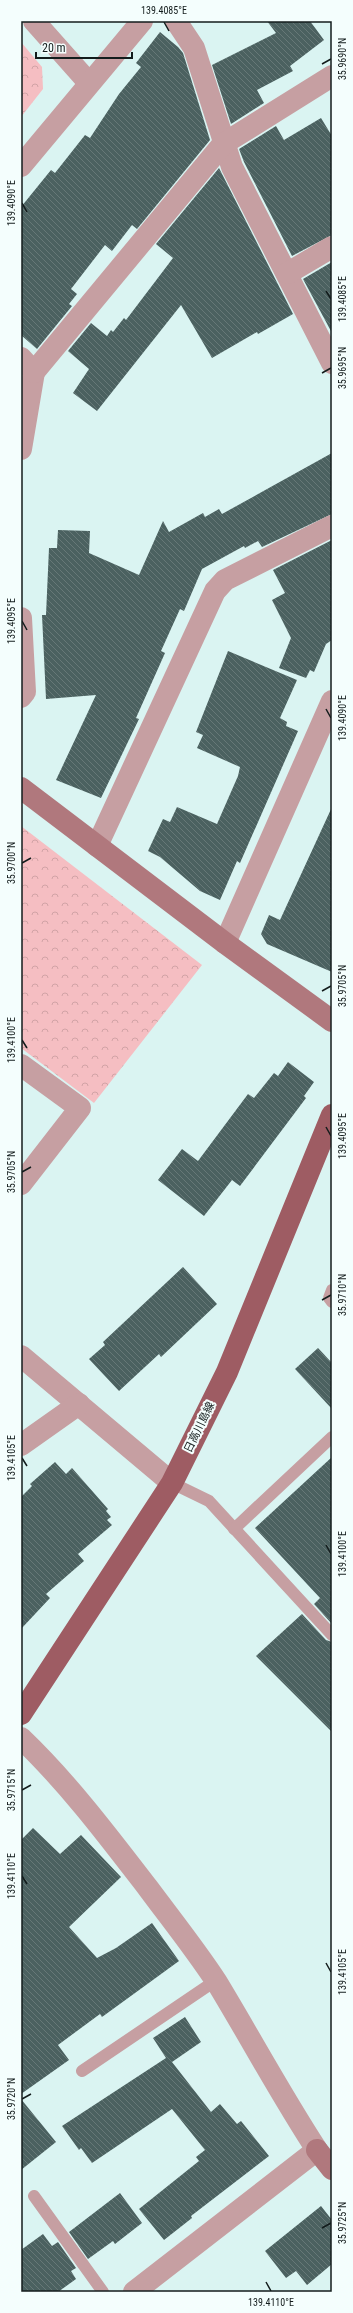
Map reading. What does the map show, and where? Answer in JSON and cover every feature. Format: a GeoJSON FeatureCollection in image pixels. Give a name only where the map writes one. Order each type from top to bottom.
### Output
{"type":"FeatureCollection","features":[{"type":"Feature","properties":{"kind":"main road","name":"日高川島線"},"geometry":{"type":"LineString","coordinates":[[21,1714],[172,1483],[227,1372],[332,1115]]}},
{"type":"Feature","properties":{"kind":"street"},"geometry":{"type":"LineString","coordinates":[[34,21],[89,83]]}},
{"type":"Feature","properties":{"kind":"street"},"geometry":{"type":"LineString","coordinates":[[21,166],[142,21]]}},
{"type":"Feature","properties":{"kind":"street"},"geometry":{"type":"LineString","coordinates":[[176,21],[194,48],[223,144],[232,167],[288,273],[332,364]]}},
{"type":"Feature","properties":{"kind":"street"},"geometry":{"type":"LineString","coordinates":[[21,448],[27,365],[223,144],[332,76]]}},
{"type":"Feature","properties":{"kind":"street"},"geometry":{"type":"LineString","coordinates":[[288,273],[332,248]]}},
{"type":"Feature","properties":{"kind":"street"},"geometry":{"type":"LineString","coordinates":[[97,846],[214,591],[225,580],[332,526]]}},
{"type":"Feature","properties":{"kind":"street"},"geometry":{"type":"LineString","coordinates":[[21,618],[25,692],[21,697]]}},
{"type":"Feature","properties":{"kind":"street"},"geometry":{"type":"LineString","coordinates":[[225,943],[332,701]]}},
{"type":"Feature","properties":{"kind":"street"},"geometry":{"type":"LineString","coordinates":[[21,788],[225,943],[332,1021]]}},
{"type":"Feature","properties":{"kind":"street"},"geometry":{"type":"LineString","coordinates":[[21,1065],[80,1108],[21,1184]]}},
{"type":"Feature","properties":{"kind":"street"},"geometry":{"type":"LineString","coordinates":[[21,1356],[172,1483]]}},
{"type":"Feature","properties":{"kind":"street"},"geometry":{"type":"LineString","coordinates":[[21,1445],[79,1404]]}},
{"type":"Feature","properties":{"kind":"street"},"geometry":{"type":"LineString","coordinates":[[21,1738],[39,1755],[98,1822],[196,1952],[215,1981],[283,2098],[316,2150],[332,2169]]}},
{"type":"Feature","properties":{"kind":"street"},"geometry":{"type":"LineString","coordinates":[[134,2292],[316,2150]]}},
{"type":"Feature","properties":{"kind":"lane"},"geometry":{"type":"LineString","coordinates":[[332,1290],[329,1298],[332,1302]]}},
{"type":"Feature","properties":{"kind":"lane"},"geometry":{"type":"LineString","coordinates":[[234,1529],[332,1437]]}},
{"type":"Feature","properties":{"kind":"lane"},"geometry":{"type":"LineString","coordinates":[[172,1483],[209,1501],[332,1635]]}},
{"type":"Feature","properties":{"kind":"lane"},"geometry":{"type":"LineString","coordinates":[[82,2071],[215,1981]]}},
{"type":"Feature","properties":{"kind":"lane"},"geometry":{"type":"LineString","coordinates":[[34,2196],[103,2292]]}},
{"type":"Feature","properties":{"kind":"green space"},"geometry":{"type":"Polygon","coordinates":[[[21,42],[42,67],[43,89],[21,117],[21,42]]]}},
{"type":"Feature","properties":{"kind":"green space"},"geometry":{"type":"Polygon","coordinates":[[[21,826],[202,965],[94,1103],[21,1048],[21,826]]]}},
{"type":"Feature","properties":{"kind":"building"},"geometry":{"type":"Polygon","coordinates":[[[267,21],[310,21],[324,40],[290,66],[293,71],[257,90],[264,103],[231,124],[212,65],[276,33],[267,21]]]}},
{"type":"Feature","properties":{"kind":"building"},"geometry":{"type":"Polygon","coordinates":[[[160,32],[183,53],[210,140],[137,229],[132,225],[112,251],[105,245],[71,289],[77,294],[69,304],[72,306],[37,349],[21,335],[21,207],[51,170],[55,173],[85,135],[90,138],[119,94],[141,67],[136,63],[160,32]]]}},
{"type":"Feature","properties":{"kind":"building"},"geometry":{"type":"Polygon","coordinates":[[[321,118],[332,136],[332,235],[292,256],[244,162],[239,149],[276,126],[284,140],[321,118]]]}},
{"type":"Feature","properties":{"kind":"building"},"geometry":{"type":"Polygon","coordinates":[[[219,168],[293,314],[258,334],[257,332],[212,358],[181,305],[97,411],[73,393],[89,369],[68,351],[91,323],[107,336],[111,330],[113,332],[124,318],[126,320],[173,258],[156,244],[219,168]]]}},
{"type":"Feature","properties":{"kind":"building"},"geometry":{"type":"Polygon","coordinates":[[[332,262],[332,333],[303,279],[332,262]]]}},
{"type":"Feature","properties":{"kind":"building"},"geometry":{"type":"Polygon","coordinates":[[[332,453],[332,514],[262,547],[258,541],[245,548],[244,546],[202,569],[184,611],[180,609],[161,651],[165,653],[136,718],[139,719],[101,798],[56,780],[96,695],[46,699],[42,615],[46,615],[49,548],[57,548],[58,530],[90,531],[89,553],[139,575],[163,521],[169,532],[203,513],[205,517],[219,509],[222,514],[332,453]]]}},
{"type":"Feature","properties":{"kind":"building"},"geometry":{"type":"Polygon","coordinates":[[[332,540],[332,640],[326,644],[314,672],[310,670],[306,678],[279,668],[291,638],[272,600],[285,593],[273,570],[332,540]]]}},
{"type":"Feature","properties":{"kind":"building"},"geometry":{"type":"Polygon","coordinates":[[[228,651],[297,680],[280,718],[287,722],[286,726],[298,731],[240,863],[237,861],[220,900],[200,891],[160,857],[148,851],[163,819],[170,822],[177,807],[217,824],[238,776],[240,767],[197,748],[203,735],[196,732],[228,651]]]}},
{"type":"Feature","properties":{"kind":"building"},"geometry":{"type":"Polygon","coordinates":[[[332,807],[332,972],[267,944],[261,934],[269,915],[280,920],[332,807]]]}},
{"type":"Feature","properties":{"kind":"building"},"geometry":{"type":"Polygon","coordinates":[[[288,1062],[314,1082],[304,1096],[306,1098],[240,1186],[232,1180],[204,1216],[158,1180],[182,1149],[198,1161],[248,1094],[254,1098],[274,1073],[278,1076],[288,1062]]]}},
{"type":"Feature","properties":{"kind":"building"},"geometry":{"type":"Polygon","coordinates":[[[183,1267],[217,1304],[161,1357],[159,1354],[119,1391],[89,1359],[105,1345],[103,1342],[183,1267]]]}},
{"type":"Feature","properties":{"kind":"building"},"geometry":{"type":"Polygon","coordinates":[[[318,1348],[332,1363],[332,1409],[295,1369],[318,1348]]]}},
{"type":"Feature","properties":{"kind":"building"},"geometry":{"type":"Polygon","coordinates":[[[332,1457],[332,1624],[314,1604],[320,1598],[255,1528],[332,1457]]]}},
{"type":"Feature","properties":{"kind":"building"},"geometry":{"type":"Polygon","coordinates":[[[55,1462],[66,1474],[72,1468],[108,1509],[106,1511],[111,1517],[107,1520],[112,1525],[78,1554],[84,1561],[46,1594],[50,1598],[21,1629],[21,1497],[32,1486],[30,1484],[55,1462]]]}},
{"type":"Feature","properties":{"kind":"building"},"geometry":{"type":"Polygon","coordinates":[[[302,1614],[326,1640],[332,1642],[332,1732],[256,1656],[302,1614]]]}},
{"type":"Feature","properties":{"kind":"building"},"geometry":{"type":"Polygon","coordinates":[[[33,1828],[60,1854],[81,1835],[121,1877],[69,1927],[97,1958],[116,1948],[152,1923],[179,1961],[102,2017],[100,2014],[58,2045],[69,2060],[21,2094],[21,1840],[33,1828]]]}},
{"type":"Feature","properties":{"kind":"building"},"geometry":{"type":"Polygon","coordinates":[[[185,2017],[201,2042],[172,2062],[211,2112],[220,2104],[237,2124],[241,2121],[269,2156],[191,2216],[192,2218],[164,2240],[139,2209],[199,2161],[196,2157],[205,2150],[172,2109],[92,2163],[81,2148],[79,2150],[62,2126],[166,2058],[153,2038],[185,2017]]]}},
{"type":"Feature","properties":{"kind":"building"},"geometry":{"type":"Polygon","coordinates":[[[21,2099],[56,2142],[21,2170],[21,2099]]]}},
{"type":"Feature","properties":{"kind":"building"},"geometry":{"type":"Polygon","coordinates":[[[120,2193],[142,2223],[115,2244],[113,2241],[88,2259],[69,2232],[120,2193]]]}},
{"type":"Feature","properties":{"kind":"building"},"geometry":{"type":"Polygon","coordinates":[[[321,2206],[332,2220],[332,2264],[307,2285],[296,2271],[286,2278],[265,2251],[321,2206]]]}},
{"type":"Feature","properties":{"kind":"building"},"geometry":{"type":"Polygon","coordinates":[[[43,2234],[52,2246],[58,2242],[76,2268],[71,2271],[76,2279],[58,2292],[21,2292],[21,2250],[43,2234]]]}}]}
